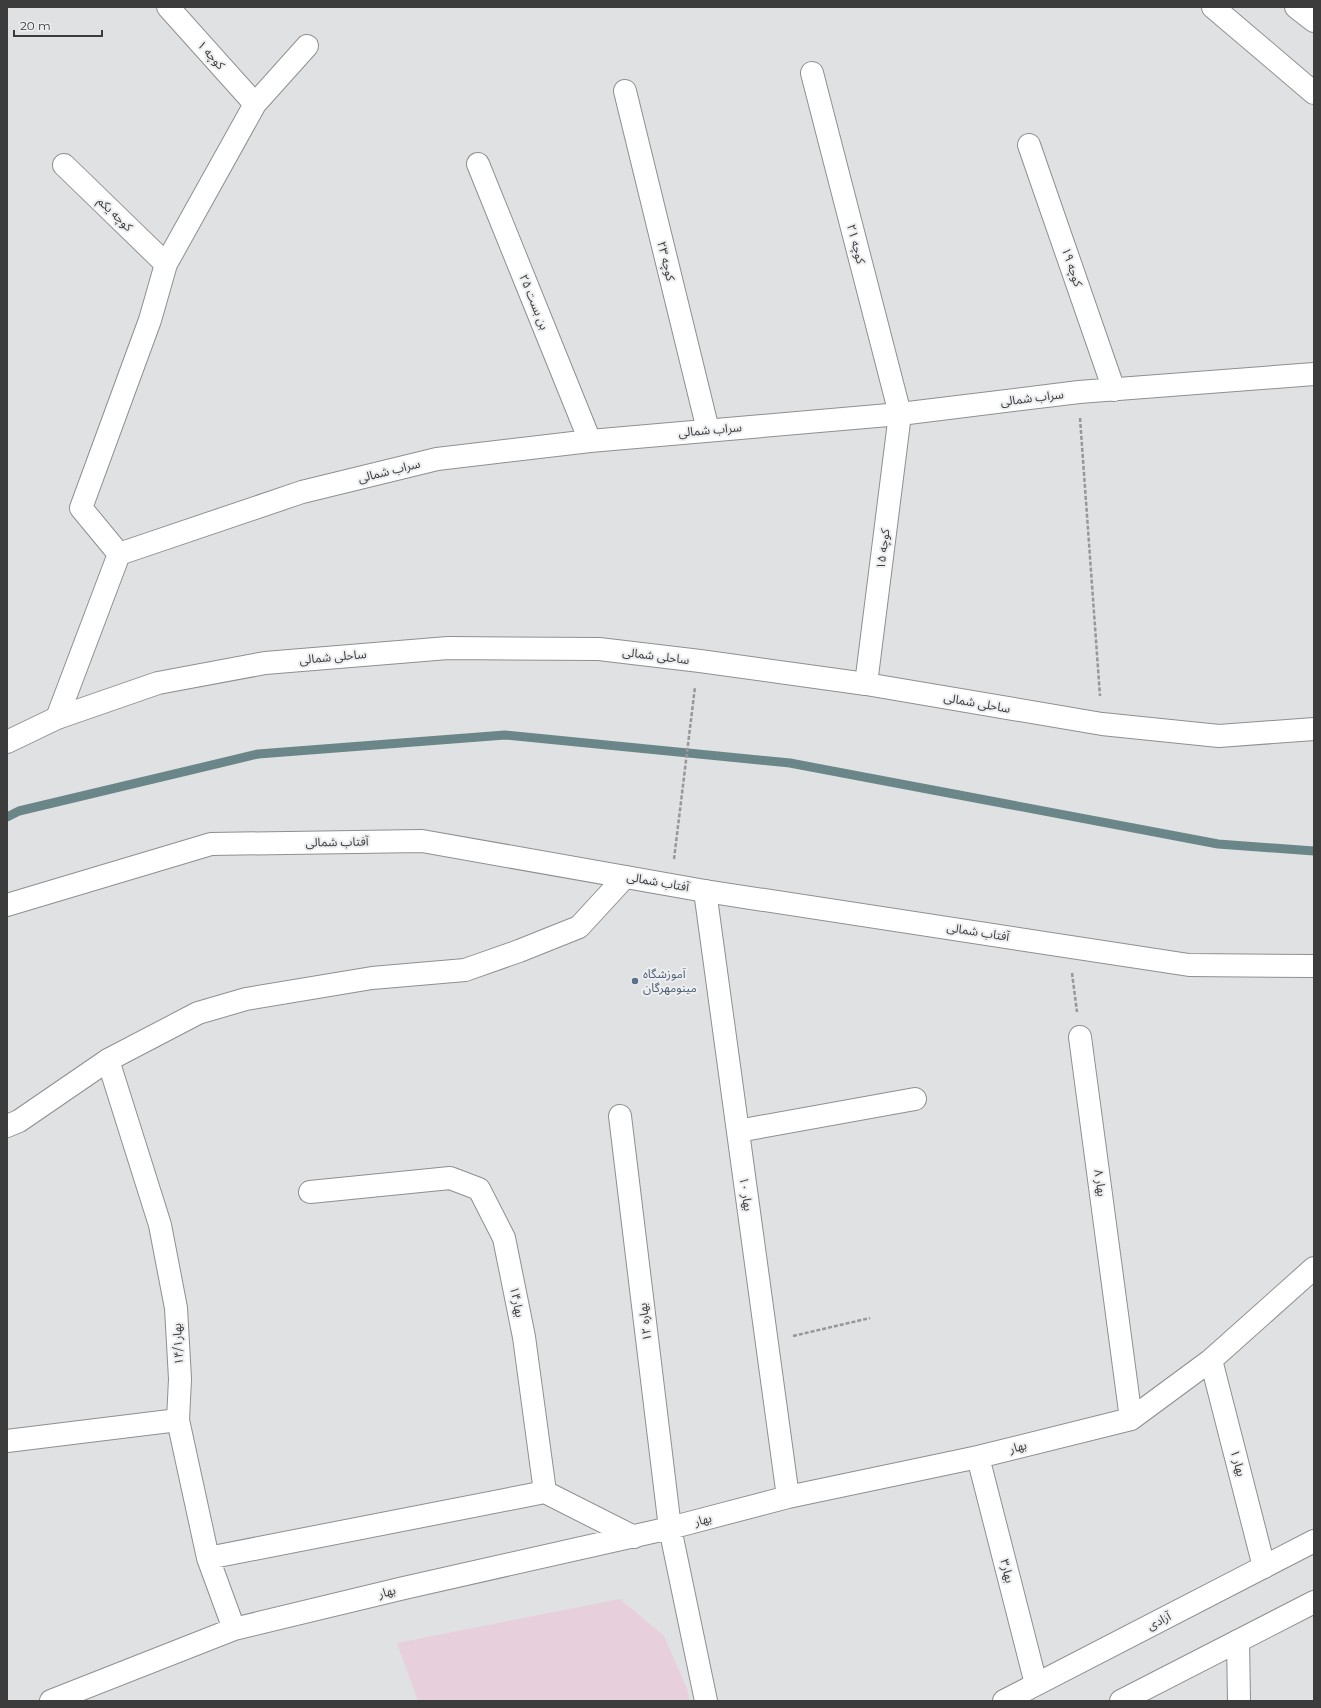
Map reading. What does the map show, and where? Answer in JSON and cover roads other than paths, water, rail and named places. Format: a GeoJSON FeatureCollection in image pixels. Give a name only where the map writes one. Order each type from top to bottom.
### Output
{"type":"FeatureCollection","features":[{"type":"Feature","properties":{"kind":"street","name":"کوچه ۱"},"geometry":{"type":"LineString","coordinates":[[168,7],[255,104]]}},
{"type":"Feature","properties":{"kind":"street"},"geometry":{"type":"LineString","coordinates":[[1213,7],[1314,93]]}},
{"type":"Feature","properties":{"kind":"street"},"geometry":{"type":"LineString","coordinates":[[1296,7],[1314,21]]}},
{"type":"Feature","properties":{"kind":"street"},"geometry":{"type":"LineString","coordinates":[[57,718],[119,554],[81,508],[150,320],[166,264],[255,104],[307,46]]}},
{"type":"Feature","properties":{"kind":"street","name":"کوچه ۲۱"},"geometry":{"type":"LineString","coordinates":[[812,73],[900,414]]}},
{"type":"Feature","properties":{"kind":"street","name":"کوچه ۲۳"},"geometry":{"type":"LineString","coordinates":[[625,91],[708,430]]}},
{"type":"Feature","properties":{"kind":"street","name":"کوچه ۱۹"},"geometry":{"type":"LineString","coordinates":[[1030,145],[1114,390]]}},
{"type":"Feature","properties":{"kind":"street","name":"بن بست ۲۵"},"geometry":{"type":"LineString","coordinates":[[478,164],[590,441]]}},
{"type":"Feature","properties":{"kind":"street","name":"کوچه یکم"},"geometry":{"type":"LineString","coordinates":[[64,165],[166,264]]}},
{"type":"Feature","properties":{"kind":"street","name":"سراب شمالی"},"geometry":{"type":"LineString","coordinates":[[119,554],[302,492],[437,460],[590,441],[900,414],[1079,392],[1314,374]]}},
{"type":"Feature","properties":{"kind":"street","name":"کوچه ۱۵"},"geometry":{"type":"LineString","coordinates":[[866,684],[900,414]]}},
{"type":"Feature","properties":{"kind":"street","name":"ساحلی شمالی"},"geometry":{"type":"LineString","coordinates":[[7,742],[57,718],[158,683],[265,663],[448,648],[599,649],[700,661],[866,684],[1102,724],[1219,736],[1314,729]]}},
{"type":"Feature","properties":{"kind":"street","name":"آفتاب شمالی"},"geometry":{"type":"LineString","coordinates":[[7,905],[211,844],[422,841],[705,890],[1189,965],[1314,966]]}},
{"type":"Feature","properties":{"kind":"street"},"geometry":{"type":"LineString","coordinates":[[7,1126],[19,1121],[108,1060],[198,1013],[246,999],[372,978],[465,970],[579,927],[625,877]]}},
{"type":"Feature","properties":{"kind":"street","name":"بهار ۱۰"},"geometry":{"type":"LineString","coordinates":[[705,890],[788,1497]]}},
{"type":"Feature","properties":{"kind":"street","name":"بهار ۸"},"geometry":{"type":"LineString","coordinates":[[1080,1037],[1131,1419]]}},
{"type":"Feature","properties":{"kind":"street","name":"بهار۱۴/۱"},"geometry":{"type":"LineString","coordinates":[[108,1060],[161,1233],[176,1308],[180,1379],[178,1420],[208,1558],[234,1629]]}},
{"type":"Feature","properties":{"kind":"street"},"geometry":{"type":"LineString","coordinates":[[738,1131],[915,1099]]}},
{"type":"Feature","properties":{"kind":"street","name":"بهاره ۱۲"},"geometry":{"type":"LineString","coordinates":[[620,1116],[670,1528],[706,1701]]}},
{"type":"Feature","properties":{"kind":"street","name":"بهار۱۴"},"geometry":{"type":"LineString","coordinates":[[310,1192],[450,1178],[479,1188],[504,1238],[524,1337],[545,1492]]}},
{"type":"Feature","properties":{"kind":"street","name":"بهار"},"geometry":{"type":"LineString","coordinates":[[52,1701],[234,1629],[404,1588],[634,1537],[788,1497],[978,1458],[1131,1419],[1211,1360],[1314,1268]]}},
{"type":"Feature","properties":{"kind":"street","name":"بهار ۱"},"geometry":{"type":"LineString","coordinates":[[1211,1360],[1264,1567]]}},
{"type":"Feature","properties":{"kind":"street"},"geometry":{"type":"LineString","coordinates":[[7,1441],[178,1420]]}},
{"type":"Feature","properties":{"kind":"street","name":"بهار۳"},"geometry":{"type":"LineString","coordinates":[[978,1458],[1036,1684]]}},
{"type":"Feature","properties":{"kind":"street"},"geometry":{"type":"LineString","coordinates":[[208,1558],[545,1492],[634,1537]]}},
{"type":"Feature","properties":{"kind":"street","name":"آزادی"},"geometry":{"type":"LineString","coordinates":[[1004,1701],[1314,1541]]}},
{"type":"Feature","properties":{"kind":"street"},"geometry":{"type":"LineString","coordinates":[[1121,1701],[1314,1602]]}},
{"type":"Feature","properties":{"kind":"street"},"geometry":{"type":"LineString","coordinates":[[1238,1641],[1239,1701]]}},
{"type":"Feature","properties":{"kind":"waterway"},"geometry":{"type":"LineString","coordinates":[[7,817],[19,811],[258,754],[505,735],[790,763],[1218,844],[1314,851]]}},
{"type":"Feature","properties":{"kind":"place","name":"آموزشگاه مینومهرگان"},"geometry":{"type":"Point","coordinates":[635,981]}}]}
